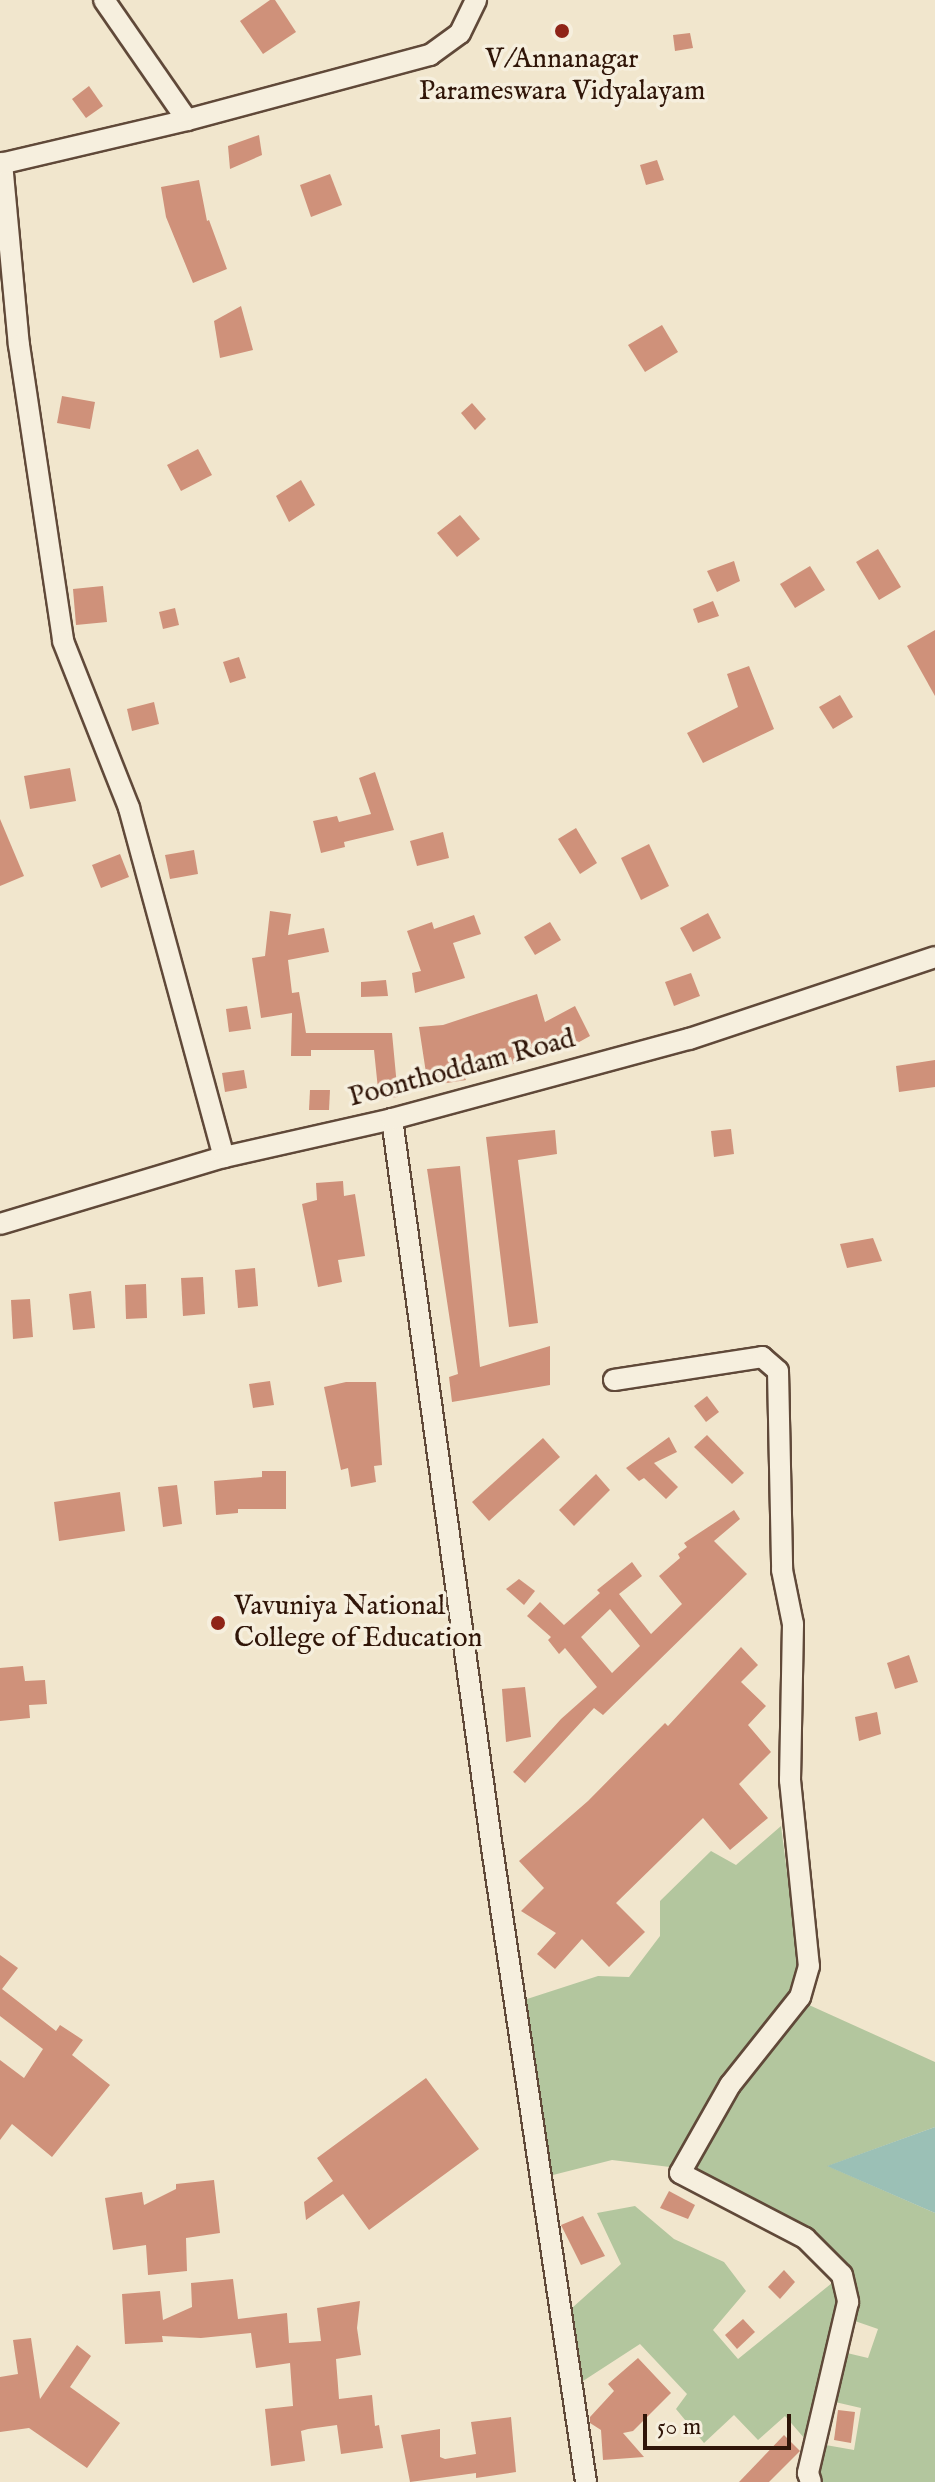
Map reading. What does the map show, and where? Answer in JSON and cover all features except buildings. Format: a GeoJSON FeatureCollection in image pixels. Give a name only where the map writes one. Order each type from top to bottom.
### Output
{"type":"FeatureCollection","features":[{"type":"Feature","properties":{"kind":"street"},"geometry":{"type":"LineString","coordinates":[[104,0],[187,120]]}},
{"type":"Feature","properties":{"kind":"street"},"geometry":{"type":"LineString","coordinates":[[224,1157],[129,808],[63,641],[19,345],[1,164],[187,120],[430,55],[460,33],[476,0]]}},
{"type":"Feature","properties":{"kind":"street","name":"Poonthoddam Road"},"geometry":{"type":"LineString","coordinates":[[0,1224],[224,1157],[392,1119],[689,1039],[935,957]]}},
{"type":"Feature","properties":{"kind":"street"},"geometry":{"type":"LineString","coordinates":[[392,1119],[491,1841],[586,2482]]}},
{"type":"Feature","properties":{"kind":"street"},"geometry":{"type":"LineString","coordinates":[[614,1380],[762,1357],[778,1371],[782,1570],[793,1624],[790,1780],[809,1966],[800,1997],[730,2085],[680,2173],[805,2238],[842,2275],[848,2302],[808,2473],[811,2482]]}},
{"type":"Feature","properties":{"kind":"green space"},"geometry":{"type":"Polygon","coordinates":[[[781,1826],[799,1965],[788,1993],[719,2079],[670,2167],[612,2160],[549,2176],[524,2000],[598,1976],[629,1977],[660,1936],[660,1901],[711,1851],[736,1865],[781,1826]]]}},
{"type":"Feature","properties":{"kind":"green space"},"geometry":{"type":"Polygon","coordinates":[[[809,2005],[935,2062],[935,2127],[828,2166],[935,2213],[935,2482],[820,2482],[815,2471],[820,2444],[854,2450],[861,2408],[835,2402],[847,2353],[868,2358],[878,2329],[852,2320],[810,2231],[693,2168],[738,2092],[809,2005]]]}},
{"type":"Feature","properties":{"kind":"green space"},"geometry":{"type":"Polygon","coordinates":[[[635,2206],[674,2239],[724,2262],[746,2291],[713,2330],[738,2359],[832,2283],[837,2304],[805,2439],[785,2416],[758,2440],[734,2415],[704,2443],[676,2409],[687,2394],[640,2344],[583,2381],[572,2308],[621,2264],[597,2213],[635,2206]]]}},
{"type":"Feature","properties":{"kind":"water"},"geometry":{"type":"Polygon","coordinates":[[[935,2127],[935,2213],[827,2166],[935,2127]]]}},
{"type":"Feature","properties":{"kind":"place","name":"V/Annanagar Parameswara Vidyalayam"},"geometry":{"type":"Point","coordinates":[562,31]}},
{"type":"Feature","properties":{"kind":"place","name":"Vavuniya National College of Education"},"geometry":{"type":"Point","coordinates":[218,1623]}}]}
